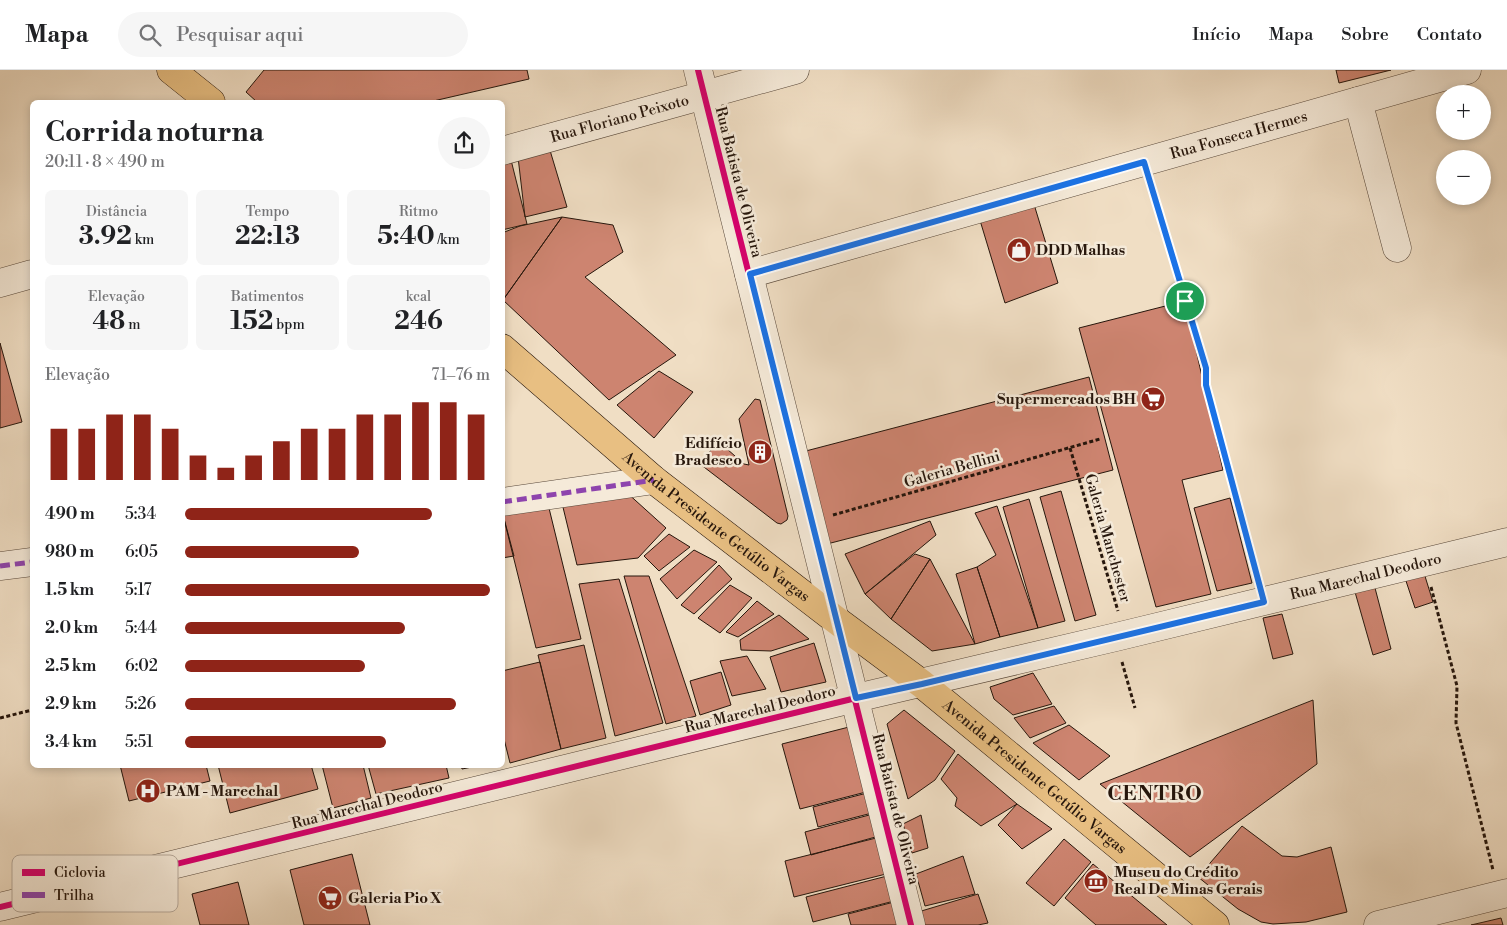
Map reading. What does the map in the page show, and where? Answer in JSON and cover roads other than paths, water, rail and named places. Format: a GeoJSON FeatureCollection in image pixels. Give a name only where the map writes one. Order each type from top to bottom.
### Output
{"type":"FeatureCollection","features":[{"type":"Feature","properties":{"kind":"main road"},"geometry":{"type":"LineString","coordinates":[[171,70],[208,100]]}},
{"type":"Feature","properties":{"kind":"main road","name":"Avenida Presidente Getúlio Vargas"},"geometry":{"type":"LineString","coordinates":[[505,351],[654,480],[922,684],[1215,925]]}},
{"type":"Feature","properties":{"kind":"street","name":"Rua Floriano Peixoto"},"geometry":{"type":"LineString","coordinates":[[505,150],[702,83],[794,70]]}},
{"type":"Feature","properties":{"kind":"street","name":"Rua Fonseca Hermes"},"geometry":{"type":"LineString","coordinates":[[750,274],[1467,70]]}},
{"type":"Feature","properties":{"kind":"street","name":"Rua Batista de Oliveira"},"geometry":{"type":"LineString","coordinates":[[702,83],[911,925]]}},
{"type":"Feature","properties":{"kind":"street"},"geometry":{"type":"LineString","coordinates":[[1358,101],[1397,248]]}},
{"type":"Feature","properties":{"kind":"street"},"geometry":{"type":"LineString","coordinates":[[0,283],[30,275]]}},
{"type":"Feature","properties":{"kind":"street"},"geometry":{"type":"LineString","coordinates":[[505,502],[654,480]]}},
{"type":"Feature","properties":{"kind":"street","name":"Rua Marechal Deodoro"},"geometry":{"type":"LineString","coordinates":[[178,864],[1507,542]]}},
{"type":"Feature","properties":{"kind":"street"},"geometry":{"type":"LineString","coordinates":[[0,566],[30,562]]}},
{"type":"Feature","properties":{"kind":"street"},"geometry":{"type":"LineString","coordinates":[[1378,925],[1504,894]]}},
{"type":"Feature","properties":{"kind":"place","name":"DDD Malhas"},"geometry":{"type":"Point","coordinates":[1019,250]}},
{"type":"Feature","properties":{"kind":"place","name":"Supermercados BH"},"geometry":{"type":"Point","coordinates":[1153,399]}},
{"type":"Feature","properties":{"kind":"place","name":"Edifício Bradesco"},"geometry":{"type":"Point","coordinates":[760,452]}},
{"type":"Feature","properties":{"kind":"place","name":"PAM - Marechal"},"geometry":{"type":"Point","coordinates":[148,791]}},
{"type":"Feature","properties":{"kind":"place","name":"Museu do Crédito Real De Minas Gerais"},"geometry":{"type":"Point","coordinates":[1096,881]}},
{"type":"Feature","properties":{"kind":"place","name":"Galeria Pio X"},"geometry":{"type":"Point","coordinates":[330,898]}},
{"type":"Feature","properties":{"kind":"district","name":"CENTRO"},"geometry":{"type":"Point","coordinates":[1155,793]}}]}
